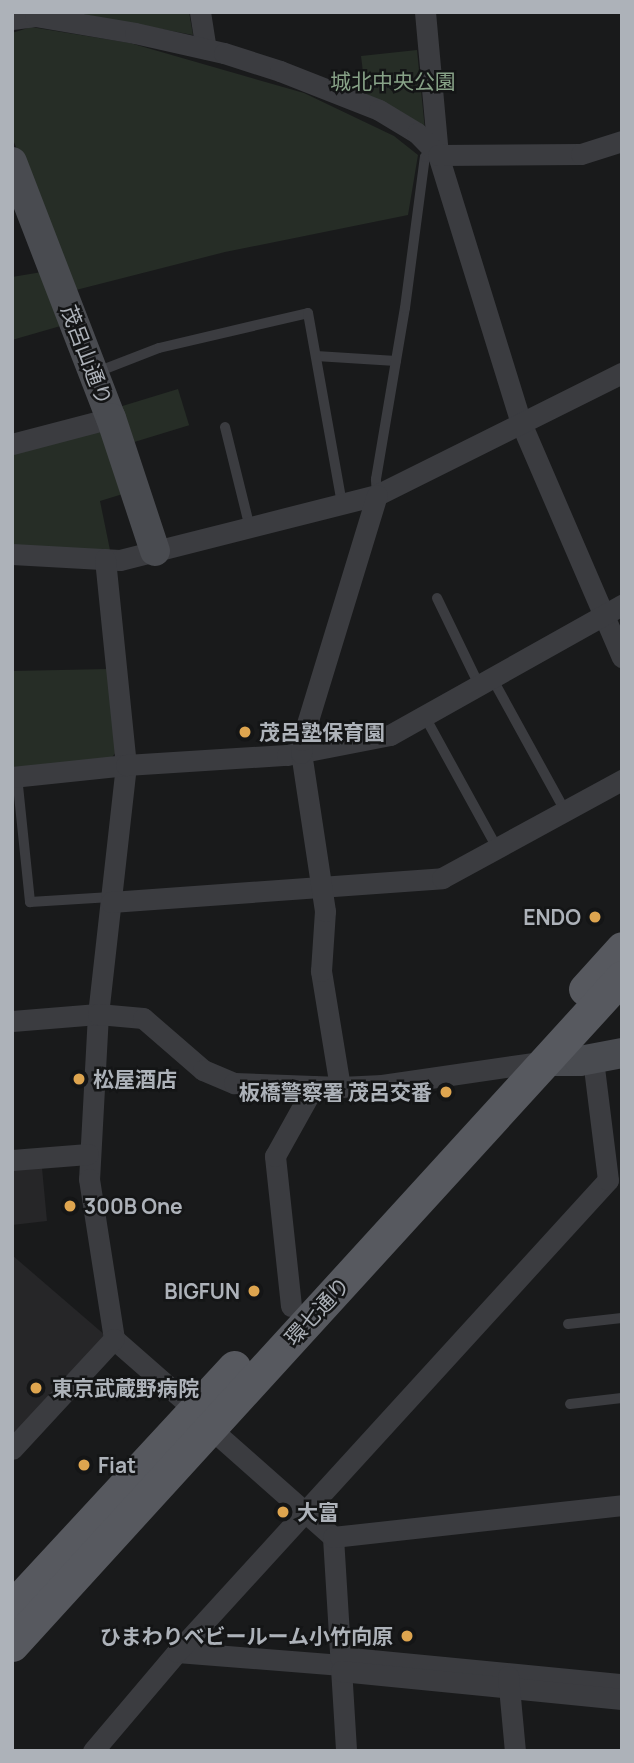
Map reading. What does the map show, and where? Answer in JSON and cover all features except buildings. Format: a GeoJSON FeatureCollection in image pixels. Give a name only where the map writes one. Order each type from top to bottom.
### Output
{"type":"FeatureCollection","features":[{"type":"Feature","properties":{"kind":"main road","name":"環七通り"},"geometry":{"type":"LineString","coordinates":[[12,1606],[202,1419],[533,1062],[622,948]]}},
{"type":"Feature","properties":{"kind":"main road","name":"環七通り"},"geometry":{"type":"LineString","coordinates":[[12,1646],[202,1419],[291,1306],[533,1062],[622,977]]}},
{"type":"Feature","properties":{"kind":"street"},"geometry":{"type":"LineString","coordinates":[[200,12],[206,48]]}},
{"type":"Feature","properties":{"kind":"street"},"geometry":{"type":"LineString","coordinates":[[425,12],[438,155],[521,423],[613,610],[622,657]]}},
{"type":"Feature","properties":{"kind":"street"},"geometry":{"type":"LineString","coordinates":[[12,19],[47,17],[206,48],[280,71],[356,99],[417,133],[438,155],[581,154],[622,141]]}},
{"type":"Feature","properties":{"kind":"street","name":"茂呂山通り"},"geometry":{"type":"LineString","coordinates":[[12,162],[111,418],[155,551]]}},
{"type":"Feature","properties":{"kind":"street"},"geometry":{"type":"LineString","coordinates":[[12,554],[120,560],[377,495],[622,373]]}},
{"type":"Feature","properties":{"kind":"street"},"geometry":{"type":"LineString","coordinates":[[12,444],[111,418]]}},
{"type":"Feature","properties":{"kind":"street"},"geometry":{"type":"LineString","coordinates":[[340,1087],[321,971],[325,911],[301,753],[302,740],[377,495]]}},
{"type":"Feature","properties":{"kind":"street"},"geometry":{"type":"LineString","coordinates":[[105,559],[126,765],[98,1014],[88,1154],[89,1179],[114,1339],[333,1537],[346,1751]]}},
{"type":"Feature","properties":{"kind":"street"},"geometry":{"type":"LineString","coordinates":[[15,777],[126,765],[301,753],[390,735],[613,610]]}},
{"type":"Feature","properties":{"kind":"street"},"geometry":{"type":"LineString","coordinates":[[111,899],[442,878],[622,780]]}},
{"type":"Feature","properties":{"kind":"street"},"geometry":{"type":"LineString","coordinates":[[12,1021],[98,1014],[143,1018],[203,1070],[234,1083],[340,1087],[405,1082],[533,1062],[593,1059],[622,1053]]}},
{"type":"Feature","properties":{"kind":"street"},"geometry":{"type":"LineString","coordinates":[[93,1751],[177,1652],[304,1512],[615,1180],[593,1059]]}},
{"type":"Feature","properties":{"kind":"street"},"geometry":{"type":"LineString","coordinates":[[291,1306],[275,1156],[314,1086]]}},
{"type":"Feature","properties":{"kind":"street"},"geometry":{"type":"LineString","coordinates":[[12,1160],[88,1154]]}},
{"type":"Feature","properties":{"kind":"street"},"geometry":{"type":"LineString","coordinates":[[12,1449],[114,1339]]}},
{"type":"Feature","properties":{"kind":"street"},"geometry":{"type":"LineString","coordinates":[[333,1537],[622,1505]]}},
{"type":"Feature","properties":{"kind":"street"},"geometry":{"type":"LineString","coordinates":[[177,1652],[508,1680],[622,1684]]}},
{"type":"Feature","properties":{"kind":"street"},"geometry":{"type":"LineString","coordinates":[[508,1680],[622,1699]]}},
{"type":"Feature","properties":{"kind":"street"},"geometry":{"type":"LineString","coordinates":[[508,1680],[515,1751]]}},
{"type":"Feature","properties":{"kind":"lane"},"geometry":{"type":"LineString","coordinates":[[377,495],[376,479],[425,157],[438,155]]}},
{"type":"Feature","properties":{"kind":"lane"},"geometry":{"type":"LineString","coordinates":[[93,373],[159,348],[308,313],[342,504]]}},
{"type":"Feature","properties":{"kind":"lane"},"geometry":{"type":"LineString","coordinates":[[316,356],[396,360]]}},
{"type":"Feature","properties":{"kind":"lane"},"geometry":{"type":"LineString","coordinates":[[225,427],[250,528]]}},
{"type":"Feature","properties":{"kind":"lane"},"geometry":{"type":"LineString","coordinates":[[437,598],[565,811]]}},
{"type":"Feature","properties":{"kind":"lane"},"geometry":{"type":"LineString","coordinates":[[424,716],[497,848]]}},
{"type":"Feature","properties":{"kind":"lane"},"geometry":{"type":"LineString","coordinates":[[15,777],[30,902],[111,899]]}},
{"type":"Feature","properties":{"kind":"lane"},"geometry":{"type":"LineString","coordinates":[[568,1324],[622,1318]]}},
{"type":"Feature","properties":{"kind":"lane"},"geometry":{"type":"LineString","coordinates":[[570,1404],[622,1398]]}},
{"type":"Feature","properties":{"kind":"shaded area"},"geometry":{"type":"Polygon","coordinates":[[[42,1168],[47,1221],[12,1225],[12,1170],[42,1168]]]}},
{"type":"Feature","properties":{"kind":"shaded area","name":"東京武蔵野病院"},"geometry":{"type":"Polygon","coordinates":[[[12,1255],[106,1336],[12,1440],[12,1255]]]}},
{"type":"Feature","properties":{"kind":"green space"},"geometry":{"type":"Polygon","coordinates":[[[71,12],[189,12],[193,35],[71,12]]]}},
{"type":"Feature","properties":{"kind":"green space"},"geometry":{"type":"Polygon","coordinates":[[[31,27],[130,43],[304,93],[394,136],[418,155],[408,215],[225,252],[72,291],[12,137],[12,33],[31,27]]]}},
{"type":"Feature","properties":{"kind":"green space","name":"城北中央公園"},"geometry":{"type":"Polygon","coordinates":[[[417,50],[425,130],[366,97],[361,56],[417,50]]]}},
{"type":"Feature","properties":{"kind":"green space"},"geometry":{"type":"Polygon","coordinates":[[[42,272],[64,325],[12,340],[12,277],[42,272]]]}},
{"type":"Feature","properties":{"kind":"green space"},"geometry":{"type":"Polygon","coordinates":[[[178,389],[189,425],[127,444],[116,408],[178,389]]]}},
{"type":"Feature","properties":{"kind":"green space"},"geometry":{"type":"Polygon","coordinates":[[[95,428],[106,433],[126,493],[100,501],[110,550],[12,546],[12,452],[95,428]]]}},
{"type":"Feature","properties":{"kind":"green space"},"geometry":{"type":"Polygon","coordinates":[[[108,669],[116,752],[110,760],[12,770],[12,671],[108,669]]]}},
{"type":"Feature","properties":{"kind":"place","name":"茂呂塾保育園"},"geometry":{"type":"Point","coordinates":[245,732]}},
{"type":"Feature","properties":{"kind":"place","name":"ENDO"},"geometry":{"type":"Point","coordinates":[595,917]}},
{"type":"Feature","properties":{"kind":"place","name":"松屋酒店"},"geometry":{"type":"Point","coordinates":[79,1079]}},
{"type":"Feature","properties":{"kind":"place","name":"板橋警察署 茂呂交番"},"geometry":{"type":"Point","coordinates":[446,1092]}},
{"type":"Feature","properties":{"kind":"place","name":"300B One"},"geometry":{"type":"Point","coordinates":[70,1206]}},
{"type":"Feature","properties":{"kind":"place","name":"BIGFUN"},"geometry":{"type":"Point","coordinates":[254,1291]}},
{"type":"Feature","properties":{"kind":"place","name":"東京武蔵野病院"},"geometry":{"type":"Point","coordinates":[36,1388]}},
{"type":"Feature","properties":{"kind":"place","name":"Fiat"},"geometry":{"type":"Point","coordinates":[84,1465]}},
{"type":"Feature","properties":{"kind":"place","name":"大富"},"geometry":{"type":"Point","coordinates":[283,1512]}},
{"type":"Feature","properties":{"kind":"place","name":"ひまわりベビールーム小竹向原"},"geometry":{"type":"Point","coordinates":[407,1636]}}]}
